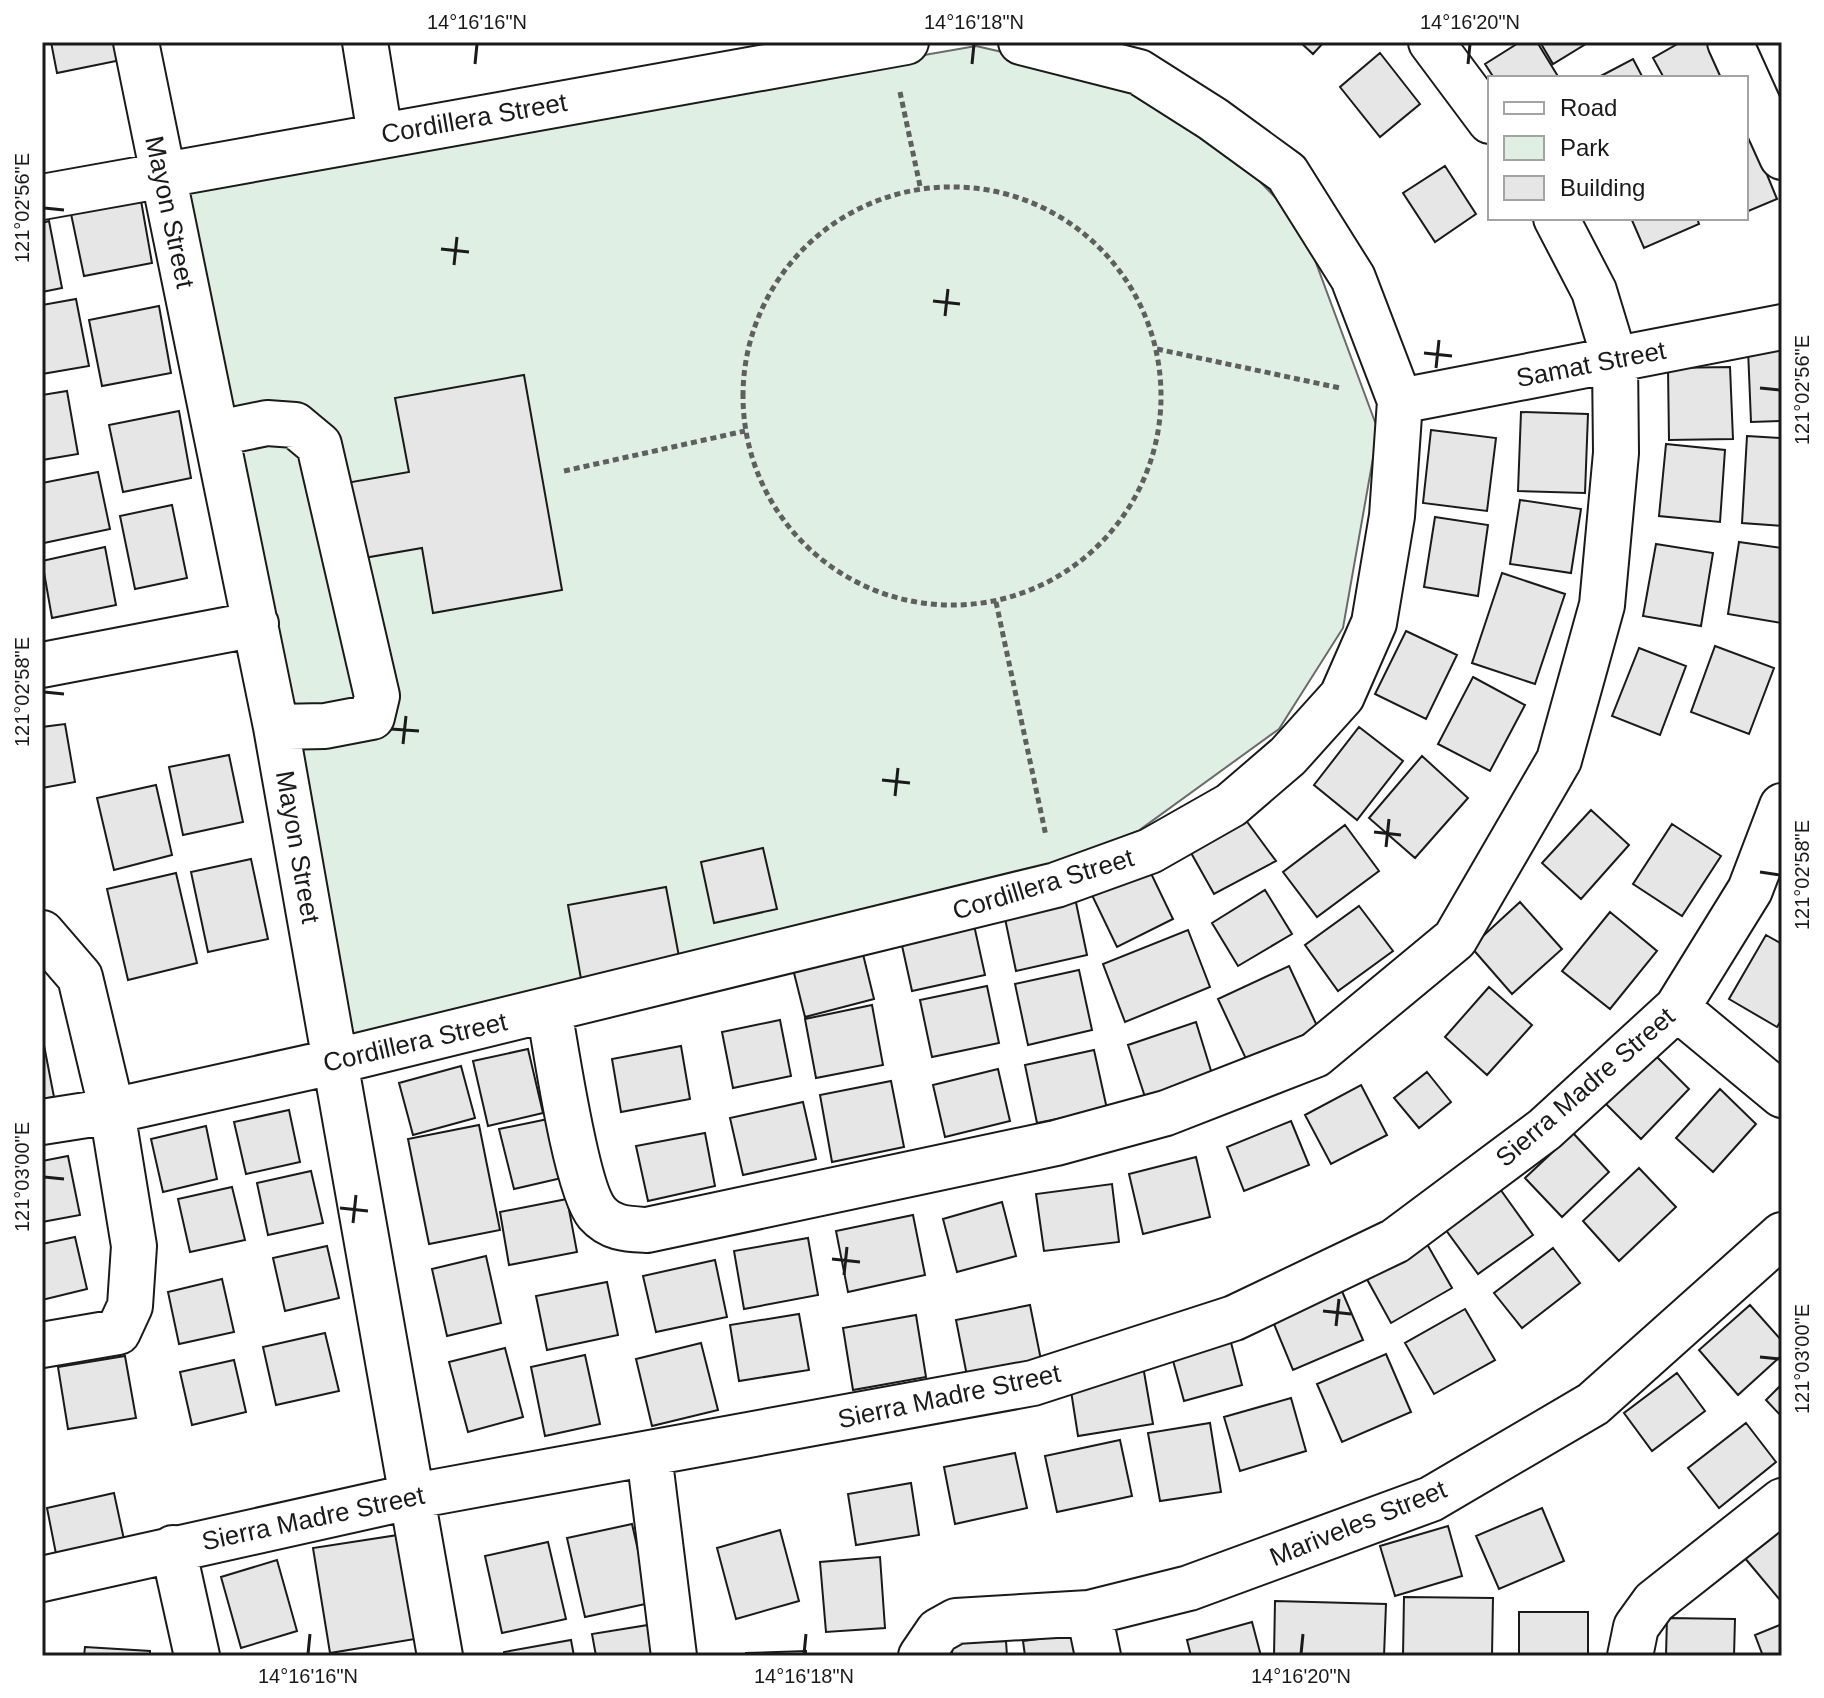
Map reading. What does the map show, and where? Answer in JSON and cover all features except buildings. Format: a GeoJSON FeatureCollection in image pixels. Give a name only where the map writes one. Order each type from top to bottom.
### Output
{"type":"FeatureCollection","features":[{"type":"Feature","properties":{"kind":"street","name":"Mayon Street"},"geometry":{"type":"LineString","coordinates":[[136,42],[276,727],[440,1656]]}},
{"type":"Feature","properties":{"kind":"street"},"geometry":{"type":"LineString","coordinates":[[365,42],[380,135]]}},
{"type":"Feature","properties":{"kind":"street","name":"Cordillera Street"},"geometry":{"type":"LineString","coordinates":[[42,1122],[112,1111],[337,1061],[1056,885],[1150,851],[1231,805],[1288,756],[1342,696],[1374,623],[1392,516],[1400,401],[1353,278],[1287,173],[1213,119],[1139,72],[1021,42]]}},
{"type":"Feature","properties":{"kind":"street"},"geometry":{"type":"LineString","coordinates":[[1431,42],[1488,118]]}},
{"type":"Feature","properties":{"kind":"street"},"geometry":{"type":"LineString","coordinates":[[1730,42],[1771,104],[1782,157]]}},
{"type":"Feature","properties":{"kind":"street","name":"Cordillera Street"},"geometry":{"type":"LineString","coordinates":[[42,197],[898,43]]}},
{"type":"Feature","properties":{"kind":"street"},"geometry":{"type":"LineString","coordinates":[[549,1010],[583,1184],[596,1212],[618,1228],[647,1230],[1056,1143],[1166,1113],[1315,1055],[1455,939],[1559,760],[1602,605],[1616,453],[1615,360],[1594,291],[1557,220]]}},
{"type":"Feature","properties":{"kind":"street","name":"Samat Street"},"geometry":{"type":"LineString","coordinates":[[1400,401],[1782,327]]}},
{"type":"Feature","properties":{"kind":"street"},"geometry":{"type":"LineString","coordinates":[[218,433],[267,423],[295,425],[319,445],[377,696],[372,717],[325,726],[276,727]]}},
{"type":"Feature","properties":{"kind":"street"},"geometry":{"type":"LineString","coordinates":[[42,665],[256,624]]}},
{"type":"Feature","properties":{"kind":"street","name":"Sierra Madre Street"},"geometry":{"type":"LineString","coordinates":[[42,1579],[414,1496],[1033,1383],[1234,1318],[1395,1241],[1545,1129],[1677,1008],[1750,890],[1782,806]]}},
{"type":"Feature","properties":{"kind":"street"},"geometry":{"type":"LineString","coordinates":[[42,933],[80,977],[112,1111],[132,1220],[130,1306],[118,1332],[42,1345]]}},
{"type":"Feature","properties":{"kind":"street"},"geometry":{"type":"LineString","coordinates":[[1677,1008],[1782,1095]]}},
{"type":"Feature","properties":{"kind":"street","name":"Mariveles Street"},"geometry":{"type":"LineString","coordinates":[[921,1656],[938,1631],[956,1621],[1089,1613],[1189,1588],[1431,1499],[1593,1404],[1782,1235]]}},
{"type":"Feature","properties":{"kind":"street"},"geometry":{"type":"LineString","coordinates":[[649,1454],[674,1656]]}},
{"type":"Feature","properties":{"kind":"street"},"geometry":{"type":"LineString","coordinates":[[1630,1656],[1636,1627],[1654,1602],[1782,1501]]}},
{"type":"Feature","properties":{"kind":"street"},"geometry":{"type":"LineString","coordinates":[[173,1548],[197,1656]]}},
{"type":"Feature","properties":{"kind":"street"},"geometry":{"type":"LineString","coordinates":[[1089,1613],[1098,1656]]}},
{"type":"Feature","properties":{"kind":"path"},"geometry":{"type":"LineString","coordinates":[[898,43],[920,186]]}},
{"type":"Feature","properties":{"kind":"path"},"geometry":{"type":"LineString","coordinates":[[920,186],[999,189],[1071,221],[1126,277],[1157,349],[1161,416],[1144,480],[1109,536],[1057,578],[996,602],[940,607],[885,596],[834,571],[792,533],[761,485],[745,431],[744,364],[764,300],[803,246],[858,207],[920,186]]}},
{"type":"Feature","properties":{"kind":"path"},"geometry":{"type":"LineString","coordinates":[[1157,349],[1400,401]]}},
{"type":"Feature","properties":{"kind":"path"},"geometry":{"type":"LineString","coordinates":[[564,471],[745,431]]}},
{"type":"Feature","properties":{"kind":"path"},"geometry":{"type":"LineString","coordinates":[[996,602],[1056,885]]}},
{"type":"Feature","properties":{"kind":"green space"},"geometry":{"type":"Polygon","coordinates":[[[976,46],[1133,82],[1211,131],[1302,225],[1378,430],[1343,628],[1279,729],[1138,831],[1013,882],[352,1035],[187,183],[976,46]]]}}]}
